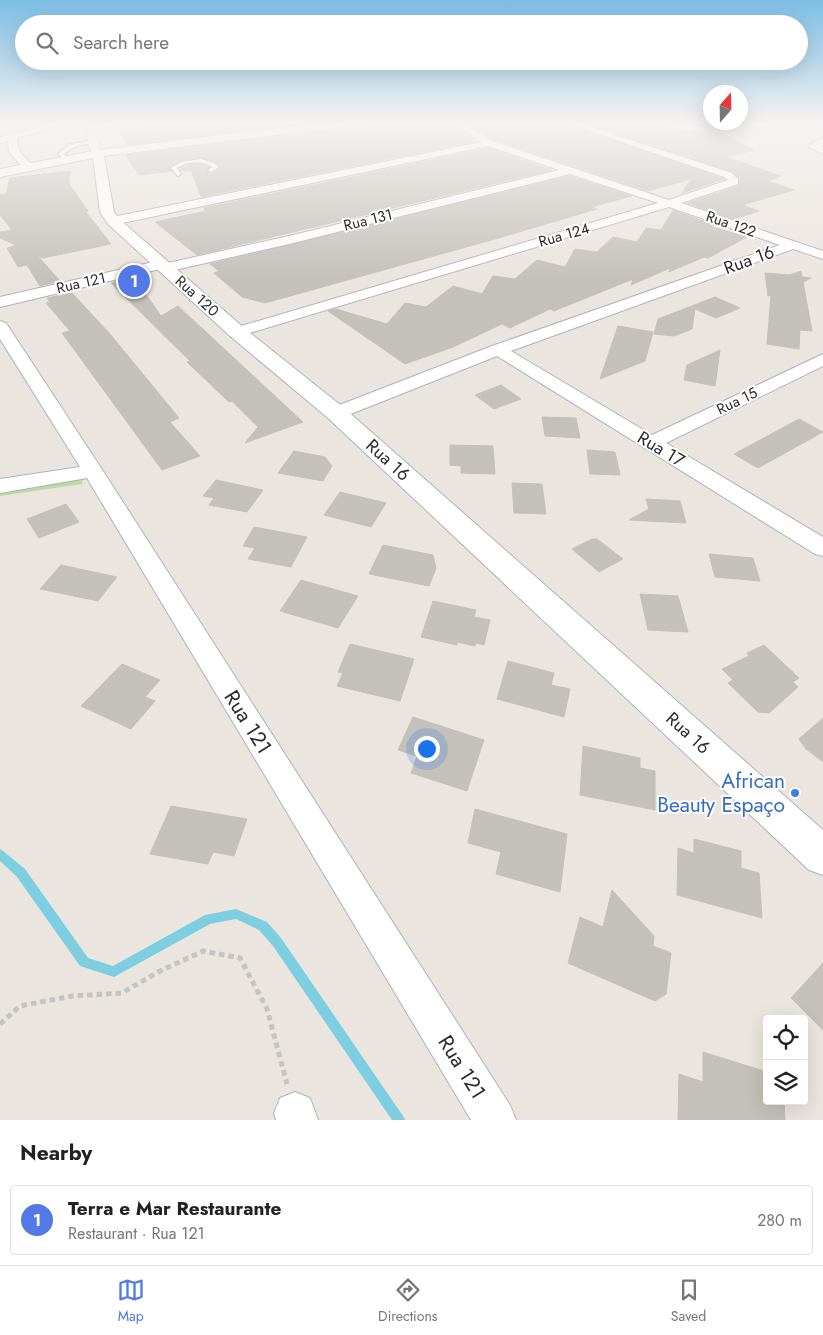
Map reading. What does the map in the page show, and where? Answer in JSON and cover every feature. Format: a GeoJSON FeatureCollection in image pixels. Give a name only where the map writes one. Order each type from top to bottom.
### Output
{"type":"FeatureCollection","features":[{"type":"Feature","properties":{"kind":"street","name":"Rua 120"},"geometry":{"type":"LineString","coordinates":[[101,174],[107,212],[114,221],[237,332],[336,413]]}},
{"type":"Feature","properties":{"kind":"street"},"geometry":{"type":"LineString","coordinates":[[114,221],[339,174]]}},
{"type":"Feature","properties":{"kind":"street","name":"Rua 131"},"geometry":{"type":"LineString","coordinates":[[164,266],[289,240],[554,174]]}},
{"type":"Feature","properties":{"kind":"street"},"geometry":{"type":"LineString","coordinates":[[584,174],[670,203]]}},
{"type":"Feature","properties":{"kind":"street","name":"Rua 124"},"geometry":{"type":"LineString","coordinates":[[237,332],[729,185],[734,181],[726,174]]}},
{"type":"Feature","properties":{"kind":"street","name":"Rua 122"},"geometry":{"type":"LineString","coordinates":[[670,203],[792,245]]}},
{"type":"Feature","properties":{"kind":"street","name":"Rua 16"},"geometry":{"type":"LineString","coordinates":[[823,255],[792,245],[498,350],[336,413],[823,856]]}},
{"type":"Feature","properties":{"kind":"street","name":"Rua 121"},"geometry":{"type":"LineString","coordinates":[[0,302],[164,266]]}},
{"type":"Feature","properties":{"kind":"street","name":"Rua 121"},"geometry":{"type":"LineString","coordinates":[[0,326],[93,471],[495,1120]]}},
{"type":"Feature","properties":{"kind":"street","name":"Rua 17"},"geometry":{"type":"LineString","coordinates":[[498,350],[823,548]]}},
{"type":"Feature","properties":{"kind":"street","name":"Rua 15"},"geometry":{"type":"LineString","coordinates":[[651,443],[823,359]]}},
{"type":"Feature","properties":{"kind":"street"},"geometry":{"type":"LineString","coordinates":[[0,486],[93,471]]}},
{"type":"Feature","properties":{"kind":"path"},"geometry":{"type":"LineString","coordinates":[[0,1024],[20,1006],[72,996],[122,993],[203,951],[240,958],[267,1010],[296,1116]]}},
{"type":"Feature","properties":{"kind":"green space"},"geometry":{"type":"Polygon","coordinates":[[[83,478],[82,484],[0,496],[0,490],[83,478]]]}},
{"type":"Feature","properties":{"kind":"building"},"geometry":{"type":"Polygon","coordinates":[[[42,174],[70,174],[69,184],[88,211],[86,212],[111,244],[43,258],[37,255],[60,281],[40,286],[27,265],[18,267],[7,248],[15,246],[14,244],[0,238],[0,232],[12,230],[0,215],[0,195],[6,194],[10,178],[42,174]]]}},
{"type":"Feature","properties":{"kind":"building"},"geometry":{"type":"Polygon","coordinates":[[[193,174],[313,174],[201,197],[193,174]]]}},
{"type":"Feature","properties":{"kind":"building"},"geometry":{"type":"Polygon","coordinates":[[[364,174],[534,174],[197,255],[155,222],[206,211],[204,208],[364,174]]]}},
{"type":"Feature","properties":{"kind":"building"},"geometry":{"type":"Polygon","coordinates":[[[598,174],[710,174],[724,179],[682,193],[691,179],[648,191],[598,174]]]}},
{"type":"Feature","properties":{"kind":"building"},"geometry":{"type":"Polygon","coordinates":[[[735,174],[776,174],[781,176],[768,181],[794,190],[742,205],[759,211],[733,219],[687,203],[739,186],[740,179],[735,174]]]}},
{"type":"Feature","properties":{"kind":"building"},"geometry":{"type":"Polygon","coordinates":[[[570,176],[631,196],[592,207],[597,209],[495,239],[265,303],[242,297],[214,273],[219,271],[210,264],[570,176]]]}},
{"type":"Feature","properties":{"kind":"building"},"geometry":{"type":"Polygon","coordinates":[[[673,210],[714,225],[710,226],[747,237],[708,258],[704,257],[669,272],[670,268],[631,285],[633,279],[554,311],[550,309],[510,328],[502,324],[453,347],[405,364],[328,311],[336,309],[387,324],[405,303],[426,307],[453,286],[482,294],[493,276],[515,279],[537,260],[565,267],[575,249],[597,252],[613,237],[637,242],[646,228],[661,230],[673,210]]]}},
{"type":"Feature","properties":{"kind":"building"},"geometry":{"type":"Polygon","coordinates":[[[801,271],[802,277],[811,278],[803,282],[812,331],[800,330],[799,349],[767,344],[771,295],[768,296],[765,273],[790,275],[801,271]]]}},
{"type":"Feature","properties":{"kind":"building"},"geometry":{"type":"Polygon","coordinates":[[[134,277],[161,316],[178,306],[303,422],[245,443],[258,427],[232,401],[229,402],[187,362],[190,361],[111,283],[134,277]]]}},
{"type":"Feature","properties":{"kind":"building"},"geometry":{"type":"Polygon","coordinates":[[[72,293],[110,334],[179,418],[170,422],[200,456],[162,470],[62,333],[70,331],[46,303],[50,302],[47,298],[72,293]]]}},
{"type":"Feature","properties":{"kind":"building"},"geometry":{"type":"Polygon","coordinates":[[[715,297],[740,308],[716,318],[695,309],[692,329],[674,336],[654,334],[658,319],[715,297]]]}},
{"type":"Feature","properties":{"kind":"building"},"geometry":{"type":"Polygon","coordinates":[[[618,326],[653,332],[645,361],[600,379],[618,326]]]}},
{"type":"Feature","properties":{"kind":"building"},"geometry":{"type":"Polygon","coordinates":[[[720,350],[715,386],[684,380],[687,365],[720,350]]]}},
{"type":"Feature","properties":{"kind":"building"},"geometry":{"type":"Polygon","coordinates":[[[501,385],[521,399],[494,409],[475,395],[501,385]]]}},
{"type":"Feature","properties":{"kind":"building"},"geometry":{"type":"Polygon","coordinates":[[[542,417],[576,418],[580,438],[545,436],[542,417]]]}},
{"type":"Feature","properties":{"kind":"building"},"geometry":{"type":"Polygon","coordinates":[[[799,419],[823,432],[758,468],[734,454],[799,419]]]}},
{"type":"Feature","properties":{"kind":"building"},"geometry":{"type":"Polygon","coordinates":[[[450,445],[493,446],[495,474],[461,473],[461,466],[450,465],[450,445]]]}},
{"type":"Feature","properties":{"kind":"building"},"geometry":{"type":"Polygon","coordinates":[[[587,450],[615,452],[620,475],[590,474],[587,450]]]}},
{"type":"Feature","properties":{"kind":"building"},"geometry":{"type":"Polygon","coordinates":[[[294,451],[325,457],[332,466],[323,481],[278,473],[294,451]]]}},
{"type":"Feature","properties":{"kind":"building"},"geometry":{"type":"Polygon","coordinates":[[[216,480],[263,490],[247,512],[209,505],[214,498],[203,496],[216,480]]]}},
{"type":"Feature","properties":{"kind":"building"},"geometry":{"type":"Polygon","coordinates":[[[512,483],[542,484],[546,514],[514,513],[512,483]]]}},
{"type":"Feature","properties":{"kind":"building"},"geometry":{"type":"Polygon","coordinates":[[[340,492],[386,503],[371,527],[324,515],[340,492]]]}},
{"type":"Feature","properties":{"kind":"building"},"geometry":{"type":"Polygon","coordinates":[[[646,499],[680,501],[686,523],[629,520],[649,509],[646,499]]]}},
{"type":"Feature","properties":{"kind":"building"},"geometry":{"type":"Polygon","coordinates":[[[66,504],[79,522],[39,538],[27,519],[66,504]]]}},
{"type":"Feature","properties":{"kind":"building"},"geometry":{"type":"Polygon","coordinates":[[[254,527],[307,537],[291,567],[248,559],[255,548],[243,546],[254,527]]]}},
{"type":"Feature","properties":{"kind":"building"},"geometry":{"type":"Polygon","coordinates":[[[592,539],[597,539],[623,559],[599,572],[572,549],[592,539]]]}},
{"type":"Feature","properties":{"kind":"building"},"geometry":{"type":"Polygon","coordinates":[[[383,545],[433,555],[436,568],[429,586],[369,574],[383,545]]]}},
{"type":"Feature","properties":{"kind":"building"},"geometry":{"type":"Polygon","coordinates":[[[709,554],[753,558],[760,581],[715,577],[709,554]]]}},
{"type":"Feature","properties":{"kind":"building"},"geometry":{"type":"Polygon","coordinates":[[[61,565],[117,577],[98,601],[40,589],[61,565]]]}},
{"type":"Feature","properties":{"kind":"building"},"geometry":{"type":"Polygon","coordinates":[[[301,580],[358,596],[338,628],[280,611],[301,580]]]}},
{"type":"Feature","properties":{"kind":"building"},"geometry":{"type":"Polygon","coordinates":[[[640,594],[678,596],[688,632],[648,630],[640,594]]]}},
{"type":"Feature","properties":{"kind":"building"},"geometry":{"type":"Polygon","coordinates":[[[433,601],[476,610],[474,617],[490,620],[484,645],[476,643],[475,646],[457,642],[457,645],[421,637],[433,601]]]}},
{"type":"Feature","properties":{"kind":"building"},"geometry":{"type":"Polygon","coordinates":[[[350,644],[414,659],[400,701],[337,686],[343,673],[338,672],[350,644]]]}},
{"type":"Feature","properties":{"kind":"building"},"geometry":{"type":"Polygon","coordinates":[[[764,645],[799,678],[793,682],[798,687],[769,713],[758,712],[728,683],[733,680],[722,669],[749,656],[747,653],[764,645]]]}},
{"type":"Feature","properties":{"kind":"building"},"geometry":{"type":"Polygon","coordinates":[[[508,661],[554,673],[551,685],[570,689],[564,717],[497,699],[508,661]]]}},
{"type":"Feature","properties":{"kind":"building"},"geometry":{"type":"Polygon","coordinates":[[[122,664],[160,680],[145,697],[155,701],[131,729],[81,706],[122,664]]]}},
{"type":"Feature","properties":{"kind":"building"},"geometry":{"type":"Polygon","coordinates":[[[413,717],[484,740],[467,791],[411,773],[417,756],[398,750],[413,717]]]}},
{"type":"Feature","properties":{"kind":"building"},"geometry":{"type":"Polygon","coordinates":[[[823,718],[823,762],[806,749],[799,739],[823,718]]]}},
{"type":"Feature","properties":{"kind":"building"},"geometry":{"type":"Polygon","coordinates":[[[583,746],[640,758],[640,768],[655,771],[655,810],[580,795],[583,746]]]}},
{"type":"Feature","properties":{"kind":"building"},"geometry":{"type":"Polygon","coordinates":[[[171,806],[247,819],[234,856],[213,852],[208,864],[150,854],[171,806]]]}},
{"type":"Feature","properties":{"kind":"building"},"geometry":{"type":"Polygon","coordinates":[[[475,809],[567,834],[560,892],[496,874],[501,852],[468,843],[475,809]]]}},
{"type":"Feature","properties":{"kind":"building"},"geometry":{"type":"Polygon","coordinates":[[[694,839],[741,851],[741,868],[759,873],[762,918],[677,895],[678,848],[694,853],[694,839]]]}},
{"type":"Feature","properties":{"kind":"building"},"geometry":{"type":"Polygon","coordinates":[[[612,890],[654,936],[653,946],[671,953],[666,994],[655,1001],[568,963],[580,917],[603,927],[612,890]]]}},
{"type":"Feature","properties":{"kind":"building"},"geometry":{"type":"Polygon","coordinates":[[[823,963],[823,1030],[791,998],[823,963]]]}},
{"type":"Feature","properties":{"kind":"building"},"geometry":{"type":"Polygon","coordinates":[[[703,1052],[763,1071],[763,1105],[784,1105],[785,1120],[678,1120],[679,1074],[703,1082],[703,1052]]]}},
{"type":"Feature","properties":{"kind":"waterway"},"geometry":{"type":"LineString","coordinates":[[0,854],[21,873],[84,962],[114,972],[209,919],[236,914],[263,926],[277,942],[399,1120]]}},
{"type":"Feature","properties":{"kind":"place","name":"Terra e Mar Restaurante"},"geometry":{"type":"Point","coordinates":[134,281]}},
{"type":"Feature","properties":{"kind":"place","name":"African Beauty Espaço"},"geometry":{"type":"Point","coordinates":[795,793]}}]}
